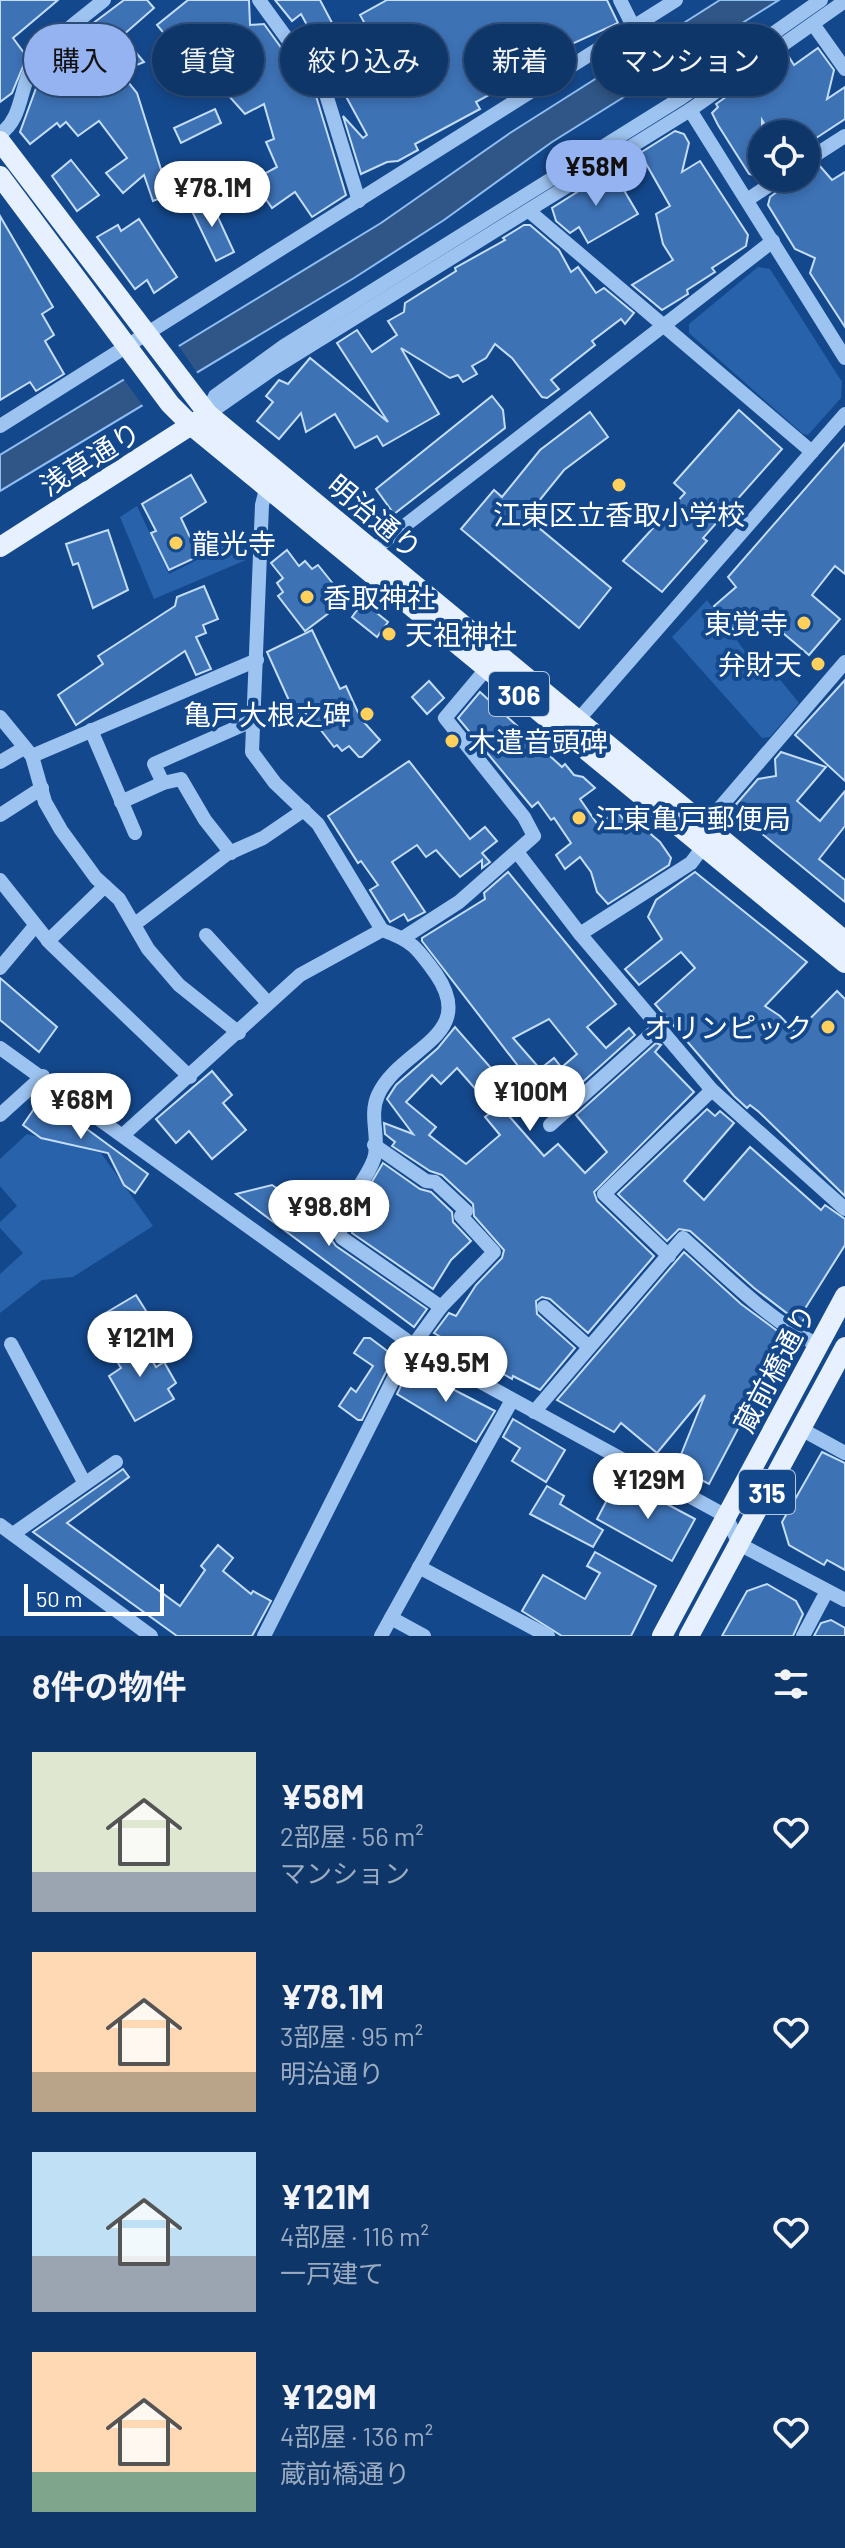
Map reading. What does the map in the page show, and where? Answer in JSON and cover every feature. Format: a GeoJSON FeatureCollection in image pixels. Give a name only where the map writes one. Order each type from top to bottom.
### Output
{"type":"FeatureCollection","features":[{"type":"Feature","properties":{"kind":"main road","name":"明治通り"},"geometry":{"type":"LineString","coordinates":[[0,141],[150,340],[198,410],[266,489],[487,668],[572,726],[705,825],[845,941]]}},
{"type":"Feature","properties":{"kind":"main road","name":"明治通り"},"geometry":{"type":"LineString","coordinates":[[0,176],[170,404],[198,410],[372,551],[572,726],[703,847],[845,963]]}},
{"type":"Feature","properties":{"kind":"main road","name":"浅草通り"},"geometry":{"type":"LineString","coordinates":[[0,547],[198,410]]}},
{"type":"Feature","properties":{"kind":"main road","name":"蔵前橋通り"},"geometry":{"type":"LineString","coordinates":[[662,1636],[845,1296]]}},
{"type":"Feature","properties":{"kind":"main road","name":"蔵前橋通り"},"geometry":{"type":"LineString","coordinates":[[689,1636],[845,1347]]}},
{"type":"Feature","properties":{"kind":"street"},"geometry":{"type":"LineString","coordinates":[[0,134],[11,126],[32,65],[57,39],[104,0]]}},
{"type":"Feature","properties":{"kind":"street"},"geometry":{"type":"LineString","coordinates":[[259,0],[325,91],[359,201]]}},
{"type":"Feature","properties":{"kind":"street"},"geometry":{"type":"LineString","coordinates":[[620,0],[632,24]]}},
{"type":"Feature","properties":{"kind":"street"},"geometry":{"type":"LineString","coordinates":[[640,24],[676,0]]}},
{"type":"Feature","properties":{"kind":"street"},"geometry":{"type":"LineString","coordinates":[[198,410],[284,346],[681,98],[821,0]]}},
{"type":"Feature","properties":{"kind":"street"},"geometry":{"type":"LineString","coordinates":[[198,410],[274,368],[690,110],[845,1]]}},
{"type":"Feature","properties":{"kind":"street"},"geometry":{"type":"LineString","coordinates":[[813,24],[845,69]]}},
{"type":"Feature","properties":{"kind":"street"},"geometry":{"type":"LineString","coordinates":[[0,426],[131,352],[359,201],[592,54]]}},
{"type":"Feature","properties":{"kind":"street"},"geometry":{"type":"LineString","coordinates":[[690,110],[845,358]]}},
{"type":"Feature","properties":{"kind":"street"},"geometry":{"type":"LineString","coordinates":[[820,152],[845,136]]}},
{"type":"Feature","properties":{"kind":"street"},"geometry":{"type":"LineString","coordinates":[[747,200],[759,192]]}},
{"type":"Feature","properties":{"kind":"street"},"geometry":{"type":"LineString","coordinates":[[529,211],[665,323],[812,452]]}},
{"type":"Feature","properties":{"kind":"street"},"geometry":{"type":"LineString","coordinates":[[372,551],[773,241]]}},
{"type":"Feature","properties":{"kind":"street"},"geometry":{"type":"LineString","coordinates":[[572,726],[845,414]]}},
{"type":"Feature","properties":{"kind":"street"},"geometry":{"type":"LineString","coordinates":[[266,489],[262,516],[252,752],[275,783],[318,824],[382,930],[414,943],[449,994],[451,1012],[443,1026],[381,1089],[375,1099],[375,1155],[335,1223],[336,1231],[441,1307]]}},
{"type":"Feature","properties":{"kind":"street"},"geometry":{"type":"LineString","coordinates":[[0,762],[91,730],[257,660]]}},
{"type":"Feature","properties":{"kind":"street"},"geometry":{"type":"LineString","coordinates":[[705,825],[845,662]]}},
{"type":"Feature","properties":{"kind":"street"},"geometry":{"type":"LineString","coordinates":[[403,938],[459,902],[534,836],[524,817],[445,718],[487,668]]}},
{"type":"Feature","properties":{"kind":"street"},"geometry":{"type":"LineString","coordinates":[[0,717],[28,752],[61,830],[119,899],[148,949],[179,985],[239,1033]]}},
{"type":"Feature","properties":{"kind":"street"},"geometry":{"type":"LineString","coordinates":[[163,783],[154,764],[254,720]]}},
{"type":"Feature","properties":{"kind":"street"},"geometry":{"type":"LineString","coordinates":[[91,730],[135,833]]}},
{"type":"Feature","properties":{"kind":"street"},"geometry":{"type":"LineString","coordinates":[[121,802],[163,783],[181,779],[205,820],[231,853]]}},
{"type":"Feature","properties":{"kind":"street"},"geometry":{"type":"LineString","coordinates":[[0,815],[42,788]]}},
{"type":"Feature","properties":{"kind":"street"},"geometry":{"type":"LineString","coordinates":[[135,924],[231,853],[263,838],[304,810]]}},
{"type":"Feature","properties":{"kind":"street"},"geometry":{"type":"LineString","coordinates":[[580,934],[691,863],[703,847]]}},
{"type":"Feature","properties":{"kind":"street"},"geometry":{"type":"LineString","coordinates":[[517,852],[580,934],[712,1090],[845,1209]]}},
{"type":"Feature","properties":{"kind":"street"},"geometry":{"type":"LineString","coordinates":[[0,881],[48,941],[190,1077]]}},
{"type":"Feature","properties":{"kind":"street"},"geometry":{"type":"LineString","coordinates":[[48,941],[105,886]]}},
{"type":"Feature","properties":{"kind":"street"},"geometry":{"type":"LineString","coordinates":[[0,968],[35,926]]}},
{"type":"Feature","properties":{"kind":"street"},"geometry":{"type":"LineString","coordinates":[[123,1135],[300,975],[382,930]]}},
{"type":"Feature","properties":{"kind":"street"},"geometry":{"type":"LineString","coordinates":[[206,935],[267,1002]]}},
{"type":"Feature","properties":{"kind":"street"},"geometry":{"type":"LineString","coordinates":[[550,1125],[658,1028]]}},
{"type":"Feature","properties":{"kind":"street"},"geometry":{"type":"LineString","coordinates":[[0,1048],[413,1345],[726,1516],[739,1544],[845,1600]]}},
{"type":"Feature","properties":{"kind":"street"},"geometry":{"type":"LineString","coordinates":[[0,1115],[43,1076]]}},
{"type":"Feature","properties":{"kind":"street"},"geometry":{"type":"LineString","coordinates":[[669,1256],[604,1194],[712,1090]]}},
{"type":"Feature","properties":{"kind":"street"},"geometry":{"type":"LineString","coordinates":[[264,1636],[404,1358],[441,1307],[494,1252],[461,1216],[466,1211],[435,1182],[426,1181],[374,1145]]}},
{"type":"Feature","properties":{"kind":"street"},"geometry":{"type":"LineString","coordinates":[[534,1412],[683,1238],[746,1294],[802,1337],[818,1345]]}},
{"type":"Feature","properties":{"kind":"street"},"geometry":{"type":"LineString","coordinates":[[544,1307],[589,1347]]}},
{"type":"Feature","properties":{"kind":"street"},"geometry":{"type":"LineString","coordinates":[[11,1344],[84,1482]]}},
{"type":"Feature","properties":{"kind":"street"},"geometry":{"type":"LineString","coordinates":[[381,1636],[512,1400]]}},
{"type":"Feature","properties":{"kind":"street"},"geometry":{"type":"LineString","coordinates":[[801,1429],[845,1453]]}},
{"type":"Feature","properties":{"kind":"street"},"geometry":{"type":"LineString","coordinates":[[13,1534],[116,1462]]}},
{"type":"Feature","properties":{"kind":"street"},"geometry":{"type":"LineString","coordinates":[[0,1525],[151,1636]]}},
{"type":"Feature","properties":{"kind":"street"},"geometry":{"type":"LineString","coordinates":[[419,1567],[548,1636]]}},
{"type":"Feature","properties":{"kind":"street"},"geometry":{"type":"LineString","coordinates":[[803,1636],[827,1591]]}},
{"type":"Feature","properties":{"kind":"street"},"geometry":{"type":"LineString","coordinates":[[391,1618],[424,1636]]}},
{"type":"Feature","properties":{"kind":"shaded area"},"geometry":{"type":"Polygon","coordinates":[[[720,0],[779,0],[741,24],[682,24],[720,0]]]}},
{"type":"Feature","properties":{"kind":"shaded area"},"geometry":{"type":"Polygon","coordinates":[[[592,81],[592,96],[626,96],[552,142],[444,220],[354,278],[0,491],[0,455],[381,223],[510,133],[568,96],[576,96],[576,91],[592,81]]]}},
{"type":"Feature","properties":{"kind":"shaded area"},"geometry":{"type":"Polygon","coordinates":[[[758,267],[770,269],[842,382],[841,398],[808,435],[803,434],[689,333],[689,324],[758,267]]]}},
{"type":"Feature","properties":{"kind":"shaded area"},"geometry":{"type":"Polygon","coordinates":[[[137,506],[169,574],[209,554],[206,546],[224,536],[235,539],[246,560],[154,599],[120,517],[137,506]]]}},
{"type":"Feature","properties":{"kind":"shaded area"},"geometry":{"type":"Polygon","coordinates":[[[707,600],[747,654],[755,649],[799,703],[770,737],[762,738],[672,637],[707,600]]]}},
{"type":"Feature","properties":{"kind":"shaded area"},"geometry":{"type":"Polygon","coordinates":[[[27,1134],[101,1153],[153,1226],[73,1277],[42,1280],[0,1313],[0,1274],[23,1253],[0,1228],[0,1222],[17,1206],[0,1186],[0,1159],[27,1134]]]}},
{"type":"Feature","properties":{"kind":"pier"},"geometry":{"type":"Polygon","coordinates":[[[176,342],[200,377],[146,410],[122,377],[176,342]]]}},
{"type":"Feature","properties":{"kind":"building"},"geometry":{"type":"Polygon","coordinates":[[[0,0],[58,0],[30,24],[24,24],[24,29],[13,38],[24,53],[24,64],[12,93],[0,102],[0,0]]]}},
{"type":"Feature","properties":{"kind":"building"},"geometry":{"type":"Polygon","coordinates":[[[124,0],[147,0],[154,8],[136,24],[92,24],[124,0]]]}},
{"type":"Feature","properties":{"kind":"building"},"geometry":{"type":"Polygon","coordinates":[[[188,0],[249,0],[250,24],[158,24],[188,0]]]}},
{"type":"Feature","properties":{"kind":"building"},"geometry":{"type":"Polygon","coordinates":[[[275,0],[320,0],[333,24],[306,24],[301,14],[292,21],[275,0]]]}},
{"type":"Feature","properties":{"kind":"building"},"geometry":{"type":"Polygon","coordinates":[[[387,0],[607,0],[618,23],[592,24],[592,35],[576,42],[576,24],[464,24],[464,96],[487,96],[476,102],[480,109],[415,144],[418,150],[398,161],[387,162],[361,174],[343,116],[363,138],[367,135],[346,96],[448,96],[448,24],[365,24],[360,15],[387,0]]]}},
{"type":"Feature","properties":{"kind":"building"},"geometry":{"type":"Polygon","coordinates":[[[264,24],[280,46],[280,96],[316,96],[346,195],[312,217],[295,192],[272,208],[253,180],[277,167],[266,142],[274,139],[264,104],[245,114],[229,96],[264,96],[264,24]]]}},
{"type":"Feature","properties":{"kind":"building"},"geometry":{"type":"Polygon","coordinates":[[[818,48],[834,70],[827,99],[845,87],[845,119],[820,135],[820,120],[748,120],[748,172],[712,113],[718,107],[716,104],[727,96],[788,96],[788,56],[794,65],[818,48]]]}},
{"type":"Feature","properties":{"kind":"building"},"geometry":{"type":"Polygon","coordinates":[[[136,53],[144,62],[136,65],[136,53]]]}},
{"type":"Feature","properties":{"kind":"building"},"geometry":{"type":"Polygon","coordinates":[[[136,92],[169,195],[153,201],[144,175],[123,193],[106,173],[127,158],[99,121],[78,136],[66,122],[60,127],[57,123],[30,144],[20,132],[33,96],[136,96],[136,92]]]}},
{"type":"Feature","properties":{"kind":"building"},"geometry":{"type":"Polygon","coordinates":[[[215,109],[221,123],[181,143],[174,128],[215,109]]]}},
{"type":"Feature","properties":{"kind":"building"},"geometry":{"type":"Polygon","coordinates":[[[675,131],[684,134],[689,143],[682,172],[700,161],[748,235],[746,246],[712,268],[715,272],[662,310],[632,285],[673,260],[663,244],[656,214],[670,206],[640,153],[675,131]]]}},
{"type":"Feature","properties":{"kind":"building"},"geometry":{"type":"Polygon","coordinates":[[[71,160],[99,195],[77,211],[52,176],[71,160]]]}},
{"type":"Feature","properties":{"kind":"building"},"geometry":{"type":"Polygon","coordinates":[[[820,166],[832,180],[845,172],[845,327],[810,273],[815,258],[795,249],[768,205],[770,197],[777,192],[820,192],[820,166]]]}},
{"type":"Feature","properties":{"kind":"building"},"geometry":{"type":"Polygon","coordinates":[[[612,170],[638,214],[588,243],[579,227],[570,233],[556,221],[552,208],[612,170]]]}},
{"type":"Feature","properties":{"kind":"building"},"geometry":{"type":"Polygon","coordinates":[[[209,198],[234,252],[216,261],[190,207],[209,198]]]}},
{"type":"Feature","properties":{"kind":"building"},"geometry":{"type":"Polygon","coordinates":[[[0,216],[53,307],[42,314],[54,335],[45,341],[64,374],[36,391],[30,382],[0,400],[0,216]]]}},
{"type":"Feature","properties":{"kind":"building"},"geometry":{"type":"Polygon","coordinates":[[[139,219],[177,277],[154,293],[147,280],[135,289],[97,237],[118,225],[121,231],[139,219]]]}},
{"type":"Feature","properties":{"kind":"building"},"geometry":{"type":"Polygon","coordinates":[[[524,225],[530,225],[559,250],[571,272],[578,267],[596,293],[604,288],[634,313],[625,324],[621,319],[592,341],[595,345],[551,380],[559,389],[547,398],[542,397],[512,358],[495,344],[486,358],[472,366],[477,374],[463,382],[458,375],[450,378],[401,348],[439,414],[383,446],[377,436],[355,448],[335,414],[306,432],[301,413],[279,439],[257,421],[273,402],[266,396],[279,380],[288,384],[310,358],[388,422],[337,343],[357,330],[372,352],[397,335],[388,321],[404,312],[405,303],[524,225]]]}},
{"type":"Feature","properties":{"kind":"building"},"geometry":{"type":"Polygon","coordinates":[[[492,396],[503,410],[505,428],[394,514],[376,489],[492,396]]]}},
{"type":"Feature","properties":{"kind":"building"},"geometry":{"type":"Polygon","coordinates":[[[739,410],[782,449],[703,538],[707,541],[662,592],[623,561],[685,493],[674,483],[739,410]]]}},
{"type":"Feature","properties":{"kind":"building"},"geometry":{"type":"Polygon","coordinates":[[[590,412],[608,437],[564,470],[526,517],[611,588],[579,628],[461,529],[494,490],[502,497],[540,450],[590,412]]]}},
{"type":"Feature","properties":{"kind":"building"},"geometry":{"type":"Polygon","coordinates":[[[845,443],[845,574],[835,566],[812,595],[840,619],[809,655],[764,617],[746,631],[743,627],[735,632],[714,606],[736,587],[728,577],[845,443]]]}},
{"type":"Feature","properties":{"kind":"building"},"geometry":{"type":"Polygon","coordinates":[[[191,475],[206,502],[181,518],[199,556],[169,570],[151,533],[156,531],[142,504],[191,475]]]}},
{"type":"Feature","properties":{"kind":"building"},"geometry":{"type":"Polygon","coordinates":[[[108,530],[128,590],[93,608],[78,563],[73,565],[66,544],[108,530]]]}},
{"type":"Feature","properties":{"kind":"building"},"geometry":{"type":"Polygon","coordinates":[[[287,550],[299,566],[305,561],[312,569],[318,565],[346,600],[305,631],[278,596],[283,592],[277,583],[283,578],[271,563],[287,550]]]}},
{"type":"Feature","properties":{"kind":"building"},"geometry":{"type":"Polygon","coordinates":[[[204,586],[218,619],[203,625],[206,633],[196,637],[211,669],[196,675],[185,651],[76,725],[58,695],[103,664],[98,656],[175,606],[177,597],[204,586]]]}},
{"type":"Feature","properties":{"kind":"building"},"geometry":{"type":"Polygon","coordinates":[[[363,602],[388,622],[377,637],[352,617],[363,602]]]}},
{"type":"Feature","properties":{"kind":"building"},"geometry":{"type":"Polygon","coordinates":[[[312,630],[340,689],[346,686],[361,719],[380,740],[362,757],[349,746],[342,751],[337,745],[334,747],[316,724],[312,726],[304,710],[299,713],[294,703],[291,705],[267,652],[312,630]]]}},
{"type":"Feature","properties":{"kind":"building"},"geometry":{"type":"Polygon","coordinates":[[[845,680],[845,781],[795,735],[845,680]]]}},
{"type":"Feature","properties":{"kind":"building"},"geometry":{"type":"Polygon","coordinates":[[[429,681],[444,698],[427,714],[412,697],[429,681]]]}},
{"type":"Feature","properties":{"kind":"building"},"geometry":{"type":"Polygon","coordinates":[[[480,692],[562,767],[565,764],[574,775],[583,777],[595,788],[580,799],[598,825],[617,811],[630,828],[638,823],[660,842],[671,858],[669,865],[608,904],[597,892],[591,872],[580,857],[565,869],[556,855],[571,843],[554,818],[551,820],[538,802],[532,807],[458,718],[480,692]]]}},
{"type":"Feature","properties":{"kind":"building"},"geometry":{"type":"Polygon","coordinates":[[[781,752],[826,767],[797,801],[820,821],[845,791],[845,826],[819,859],[845,880],[845,902],[732,809],[758,779],[776,776],[775,759],[781,752]]]}},
{"type":"Feature","properties":{"kind":"building"},"geometry":{"type":"Polygon","coordinates":[[[409,761],[470,839],[485,827],[497,841],[482,853],[490,862],[482,868],[482,860],[460,877],[436,850],[426,857],[417,845],[392,862],[425,912],[408,921],[404,914],[390,922],[370,890],[378,885],[361,861],[358,863],[328,816],[409,761]]]}},
{"type":"Feature","properties":{"kind":"building"},"geometry":{"type":"Polygon","coordinates":[[[508,872],[616,1004],[587,1027],[606,1048],[629,1028],[635,1035],[566,1097],[551,1076],[509,1116],[544,1156],[558,1144],[585,1173],[607,1152],[576,1115],[656,1043],[661,1045],[655,1052],[694,1092],[594,1192],[597,1201],[654,1256],[588,1333],[550,1299],[542,1297],[536,1301],[537,1314],[575,1348],[540,1390],[513,1376],[512,1379],[434,1333],[449,1313],[456,1316],[476,1285],[502,1258],[504,1250],[474,1216],[473,1204],[442,1175],[430,1171],[392,1146],[395,1142],[385,1134],[384,1123],[413,1134],[387,1099],[396,1085],[438,1048],[455,1027],[512,1092],[528,1079],[422,941],[422,938],[485,899],[484,893],[508,872]],[[549,1019],[513,1038],[540,1069],[554,1058],[561,1067],[555,1073],[577,1054],[549,1019]],[[457,1068],[441,1084],[432,1075],[406,1102],[436,1127],[429,1135],[466,1164],[500,1135],[485,1117],[494,1110],[457,1068]]]}},
{"type":"Feature","properties":{"kind":"building"},"geometry":{"type":"Polygon","coordinates":[[[695,872],[807,962],[765,1006],[796,1033],[837,991],[845,999],[845,1196],[759,1112],[750,1105],[747,1108],[734,1096],[655,1004],[695,968],[681,952],[639,985],[625,969],[662,939],[648,917],[656,900],[695,872]]]}},
{"type":"Feature","properties":{"kind":"building"},"geometry":{"type":"Polygon","coordinates":[[[0,978],[57,1027],[39,1052],[0,1020],[0,978]]]}},
{"type":"Feature","properties":{"kind":"building"},"geometry":{"type":"Polygon","coordinates":[[[212,1071],[232,1095],[223,1103],[246,1130],[212,1159],[189,1131],[176,1143],[156,1119],[212,1071]]]}},
{"type":"Feature","properties":{"kind":"building"},"geometry":{"type":"Polygon","coordinates":[[[40,1100],[80,1124],[148,1174],[135,1193],[124,1185],[108,1153],[41,1138],[23,1125],[40,1100]]]}},
{"type":"Feature","properties":{"kind":"building"},"geometry":{"type":"Polygon","coordinates":[[[707,1109],[715,1116],[720,1111],[734,1123],[684,1181],[704,1200],[750,1147],[821,1210],[825,1205],[845,1219],[845,1245],[801,1315],[805,1317],[801,1324],[754,1288],[690,1231],[679,1229],[667,1241],[618,1194],[707,1109]]]}},
{"type":"Feature","properties":{"kind":"building"},"geometry":{"type":"Polygon","coordinates":[[[383,1163],[420,1189],[431,1192],[452,1212],[453,1222],[471,1241],[451,1260],[433,1289],[352,1233],[363,1218],[354,1212],[383,1163]]]}},
{"type":"Feature","properties":{"kind":"building"},"geometry":{"type":"Polygon","coordinates":[[[272,1185],[326,1220],[322,1227],[336,1246],[427,1309],[414,1327],[236,1194],[272,1185]]]}},
{"type":"Feature","properties":{"kind":"building"},"geometry":{"type":"Polygon","coordinates":[[[684,1252],[741,1304],[791,1341],[750,1406],[709,1484],[676,1467],[705,1395],[657,1453],[621,1423],[614,1432],[557,1400],[684,1252]]]}},
{"type":"Feature","properties":{"kind":"building"},"geometry":{"type":"Polygon","coordinates":[[[136,1295],[148,1314],[131,1330],[104,1314],[136,1295]]]}},
{"type":"Feature","properties":{"kind":"building"},"geometry":{"type":"Polygon","coordinates":[[[129,1330],[144,1357],[148,1354],[156,1367],[164,1362],[176,1383],[168,1389],[174,1399],[135,1421],[109,1376],[121,1368],[112,1353],[118,1348],[115,1342],[129,1330]]]}},
{"type":"Feature","properties":{"kind":"building"},"geometry":{"type":"Polygon","coordinates":[[[364,1338],[370,1338],[394,1356],[362,1420],[358,1420],[339,1406],[351,1388],[356,1392],[373,1366],[354,1353],[364,1338]]]}},
{"type":"Feature","properties":{"kind":"building"},"geometry":{"type":"Polygon","coordinates":[[[410,1367],[495,1411],[476,1442],[397,1394],[410,1367]]]}},
{"type":"Feature","properties":{"kind":"building"},"geometry":{"type":"Polygon","coordinates":[[[513,1419],[565,1450],[546,1482],[512,1461],[520,1448],[503,1437],[513,1419]]]}},
{"type":"Feature","properties":{"kind":"building"},"geometry":{"type":"Polygon","coordinates":[[[822,1452],[845,1463],[845,1570],[827,1560],[824,1565],[789,1545],[782,1522],[822,1452]]]}},
{"type":"Feature","properties":{"kind":"building"},"geometry":{"type":"Polygon","coordinates":[[[123,1469],[129,1477],[67,1523],[180,1606],[205,1570],[201,1566],[218,1545],[233,1558],[223,1571],[251,1594],[253,1591],[271,1601],[252,1636],[177,1636],[33,1532],[123,1469]]]}},
{"type":"Feature","properties":{"kind":"building"},"geometry":{"type":"Polygon","coordinates":[[[547,1486],[564,1496],[560,1504],[603,1530],[593,1547],[530,1514],[547,1486]]]}},
{"type":"Feature","properties":{"kind":"building"},"geometry":{"type":"Polygon","coordinates":[[[633,1486],[695,1519],[672,1561],[597,1519],[608,1498],[615,1502],[621,1492],[633,1486]]]}},
{"type":"Feature","properties":{"kind":"building"},"geometry":{"type":"Polygon","coordinates":[[[595,1552],[656,1586],[631,1636],[562,1636],[522,1611],[543,1575],[585,1599],[600,1573],[587,1566],[595,1552]]]}},
{"type":"Feature","properties":{"kind":"building"},"geometry":{"type":"Polygon","coordinates":[[[767,1584],[796,1601],[803,1614],[793,1636],[722,1636],[747,1591],[767,1584]]]}},
{"type":"Feature","properties":{"kind":"building"},"geometry":{"type":"Polygon","coordinates":[[[831,1620],[845,1628],[845,1636],[814,1636],[821,1623],[831,1620]]]}},
{"type":"Feature","properties":{"kind":"place","name":"江東区立香取小学校"},"geometry":{"type":"Point","coordinates":[619,485]}},
{"type":"Feature","properties":{"kind":"place","name":"龍光寺"},"geometry":{"type":"Point","coordinates":[176,543]}},
{"type":"Feature","properties":{"kind":"place","name":"香取神社"},"geometry":{"type":"Point","coordinates":[307,597]}},
{"type":"Feature","properties":{"kind":"place","name":"東覚寺"},"geometry":{"type":"Point","coordinates":[804,623]}},
{"type":"Feature","properties":{"kind":"place","name":"天祖神社"},"geometry":{"type":"Point","coordinates":[389,634]}},
{"type":"Feature","properties":{"kind":"place","name":"弁財天"},"geometry":{"type":"Point","coordinates":[818,664]}},
{"type":"Feature","properties":{"kind":"place","name":"亀戸大根之碑"},"geometry":{"type":"Point","coordinates":[367,714]}},
{"type":"Feature","properties":{"kind":"place","name":"木遣音頭碑"},"geometry":{"type":"Point","coordinates":[452,741]}},
{"type":"Feature","properties":{"kind":"place","name":"江東亀戸郵便局"},"geometry":{"type":"Point","coordinates":[579,818]}},
{"type":"Feature","properties":{"kind":"place","name":"オリンピック"},"geometry":{"type":"Point","coordinates":[828,1027]}}]}
